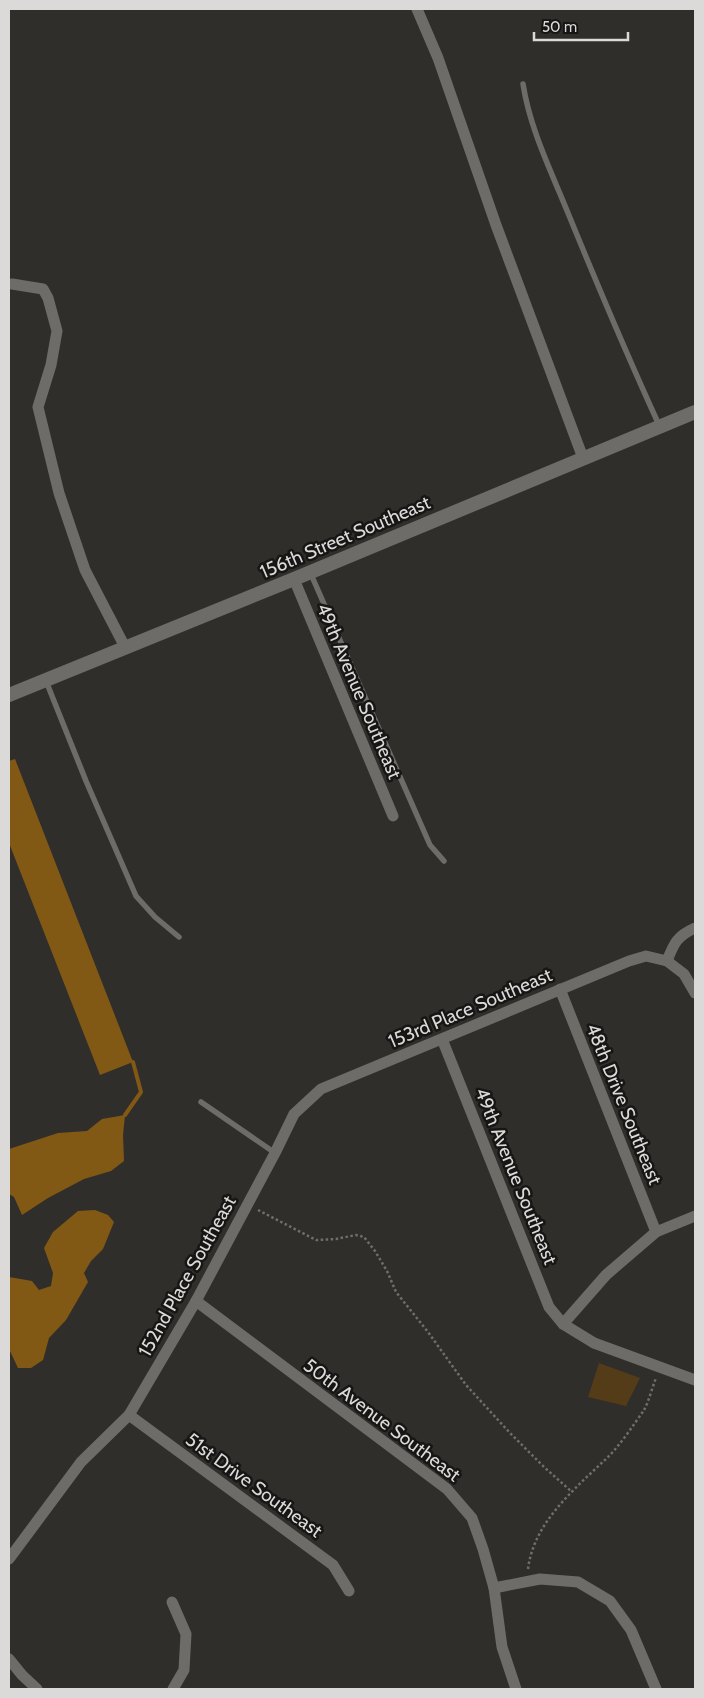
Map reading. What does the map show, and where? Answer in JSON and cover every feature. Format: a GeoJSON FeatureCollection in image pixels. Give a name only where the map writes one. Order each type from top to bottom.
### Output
{"type":"FeatureCollection","features":[{"type":"Feature","properties":{"kind":"street"},"geometry":{"type":"LineString","coordinates":[[417,9],[438,58],[496,226],[583,458]]}},
{"type":"Feature","properties":{"kind":"street"},"geometry":{"type":"LineString","coordinates":[[12,284],[43,290],[48,298],[57,331],[51,365],[38,407],[58,492],[85,570],[125,647]]}},
{"type":"Feature","properties":{"kind":"street","name":"156th Street Southeast"},"geometry":{"type":"LineString","coordinates":[[9,695],[695,412]]}},
{"type":"Feature","properties":{"kind":"street","name":"49th Avenue Southeast"},"geometry":{"type":"LineString","coordinates":[[294,579],[392,816]]}},
{"type":"Feature","properties":{"kind":"street"},"geometry":{"type":"LineString","coordinates":[[695,928],[682,934],[674,944],[667,961],[684,974],[695,993]]}},
{"type":"Feature","properties":{"kind":"street","name":"153rd Place Southeast"},"geometry":{"type":"LineString","coordinates":[[275,1153],[294,1114],[321,1089],[629,961],[646,956],[667,961]]}},
{"type":"Feature","properties":{"kind":"street","name":"48th Drive Southeast"},"geometry":{"type":"LineString","coordinates":[[560,989],[656,1232]]}},
{"type":"Feature","properties":{"kind":"street","name":"49th Avenue Southeast"},"geometry":{"type":"LineString","coordinates":[[442,1039],[549,1307],[563,1324]]}},
{"type":"Feature","properties":{"kind":"street","name":"152nd Place Southeast"},"geometry":{"type":"LineString","coordinates":[[9,1559],[81,1462],[128,1415],[196,1301],[275,1153]]}},
{"type":"Feature","properties":{"kind":"street"},"geometry":{"type":"LineString","coordinates":[[695,1216],[656,1232],[606,1275],[563,1324],[594,1343],[695,1380]]}},
{"type":"Feature","properties":{"kind":"street","name":"50th Avenue Southeast"},"geometry":{"type":"LineString","coordinates":[[196,1301],[447,1489],[472,1518],[494,1588],[502,1647],[516,1689]]}},
{"type":"Feature","properties":{"kind":"street","name":"51st Drive Southeast"},"geometry":{"type":"LineString","coordinates":[[128,1415],[333,1565],[349,1591]]}},
{"type":"Feature","properties":{"kind":"street"},"geometry":{"type":"LineString","coordinates":[[494,1588],[540,1579],[578,1582],[610,1601],[631,1630],[656,1689]]}},
{"type":"Feature","properties":{"kind":"street"},"geometry":{"type":"LineString","coordinates":[[172,1602],[186,1634],[184,1670],[173,1689]]}},
{"type":"Feature","properties":{"kind":"street"},"geometry":{"type":"LineString","coordinates":[[9,1659],[37,1689]]}},
{"type":"Feature","properties":{"kind":"lane"},"geometry":{"type":"LineString","coordinates":[[524,84],[527,108],[559,191],[616,331],[659,426]]}},
{"type":"Feature","properties":{"kind":"lane"},"geometry":{"type":"LineString","coordinates":[[310,572],[430,845],[444,861]]}},
{"type":"Feature","properties":{"kind":"lane"},"geometry":{"type":"LineString","coordinates":[[45,679],[86,781],[136,896],[155,917],[179,937]]}},
{"type":"Feature","properties":{"kind":"lane"},"geometry":{"type":"LineString","coordinates":[[201,1102],[275,1153]]}},
{"type":"Feature","properties":{"kind":"path"},"geometry":{"type":"LineString","coordinates":[[248,1204],[316,1240],[356,1235],[364,1237],[387,1271],[396,1292],[466,1384],[510,1433],[572,1492]]}},
{"type":"Feature","properties":{"kind":"path"},"geometry":{"type":"LineString","coordinates":[[529,1581],[530,1556],[549,1518],[597,1465],[609,1456],[644,1409],[661,1367]]}},
{"type":"Feature","properties":{"kind":"shaded area"},"geometry":{"type":"Polygon","coordinates":[[[15,759],[133,1062],[100,1075],[9,843],[9,761],[15,759]]]}},
{"type":"Feature","properties":{"kind":"shaded area"},"geometry":{"type":"Polygon","coordinates":[[[125,1115],[123,1135],[124,1161],[111,1171],[84,1179],[48,1198],[22,1215],[14,1197],[9,1194],[9,1149],[58,1133],[87,1131],[102,1119],[125,1115]]]}},
{"type":"Feature","properties":{"kind":"shaded area"},"geometry":{"type":"Polygon","coordinates":[[[95,1210],[108,1215],[114,1222],[103,1249],[91,1261],[84,1273],[88,1282],[66,1320],[49,1338],[43,1360],[31,1368],[18,1368],[9,1349],[9,1277],[32,1281],[39,1290],[51,1286],[53,1273],[44,1248],[53,1232],[78,1211],[95,1210]]]}},
{"type":"Feature","properties":{"kind":"shaded area"},"geometry":{"type":"Polygon","coordinates":[[[599,1363],[640,1378],[626,1406],[588,1397],[599,1363]]]}},
{"type":"Feature","properties":{"kind":"waterway"},"geometry":{"type":"LineString","coordinates":[[125,1115],[141,1092],[133,1062]]}}]}
